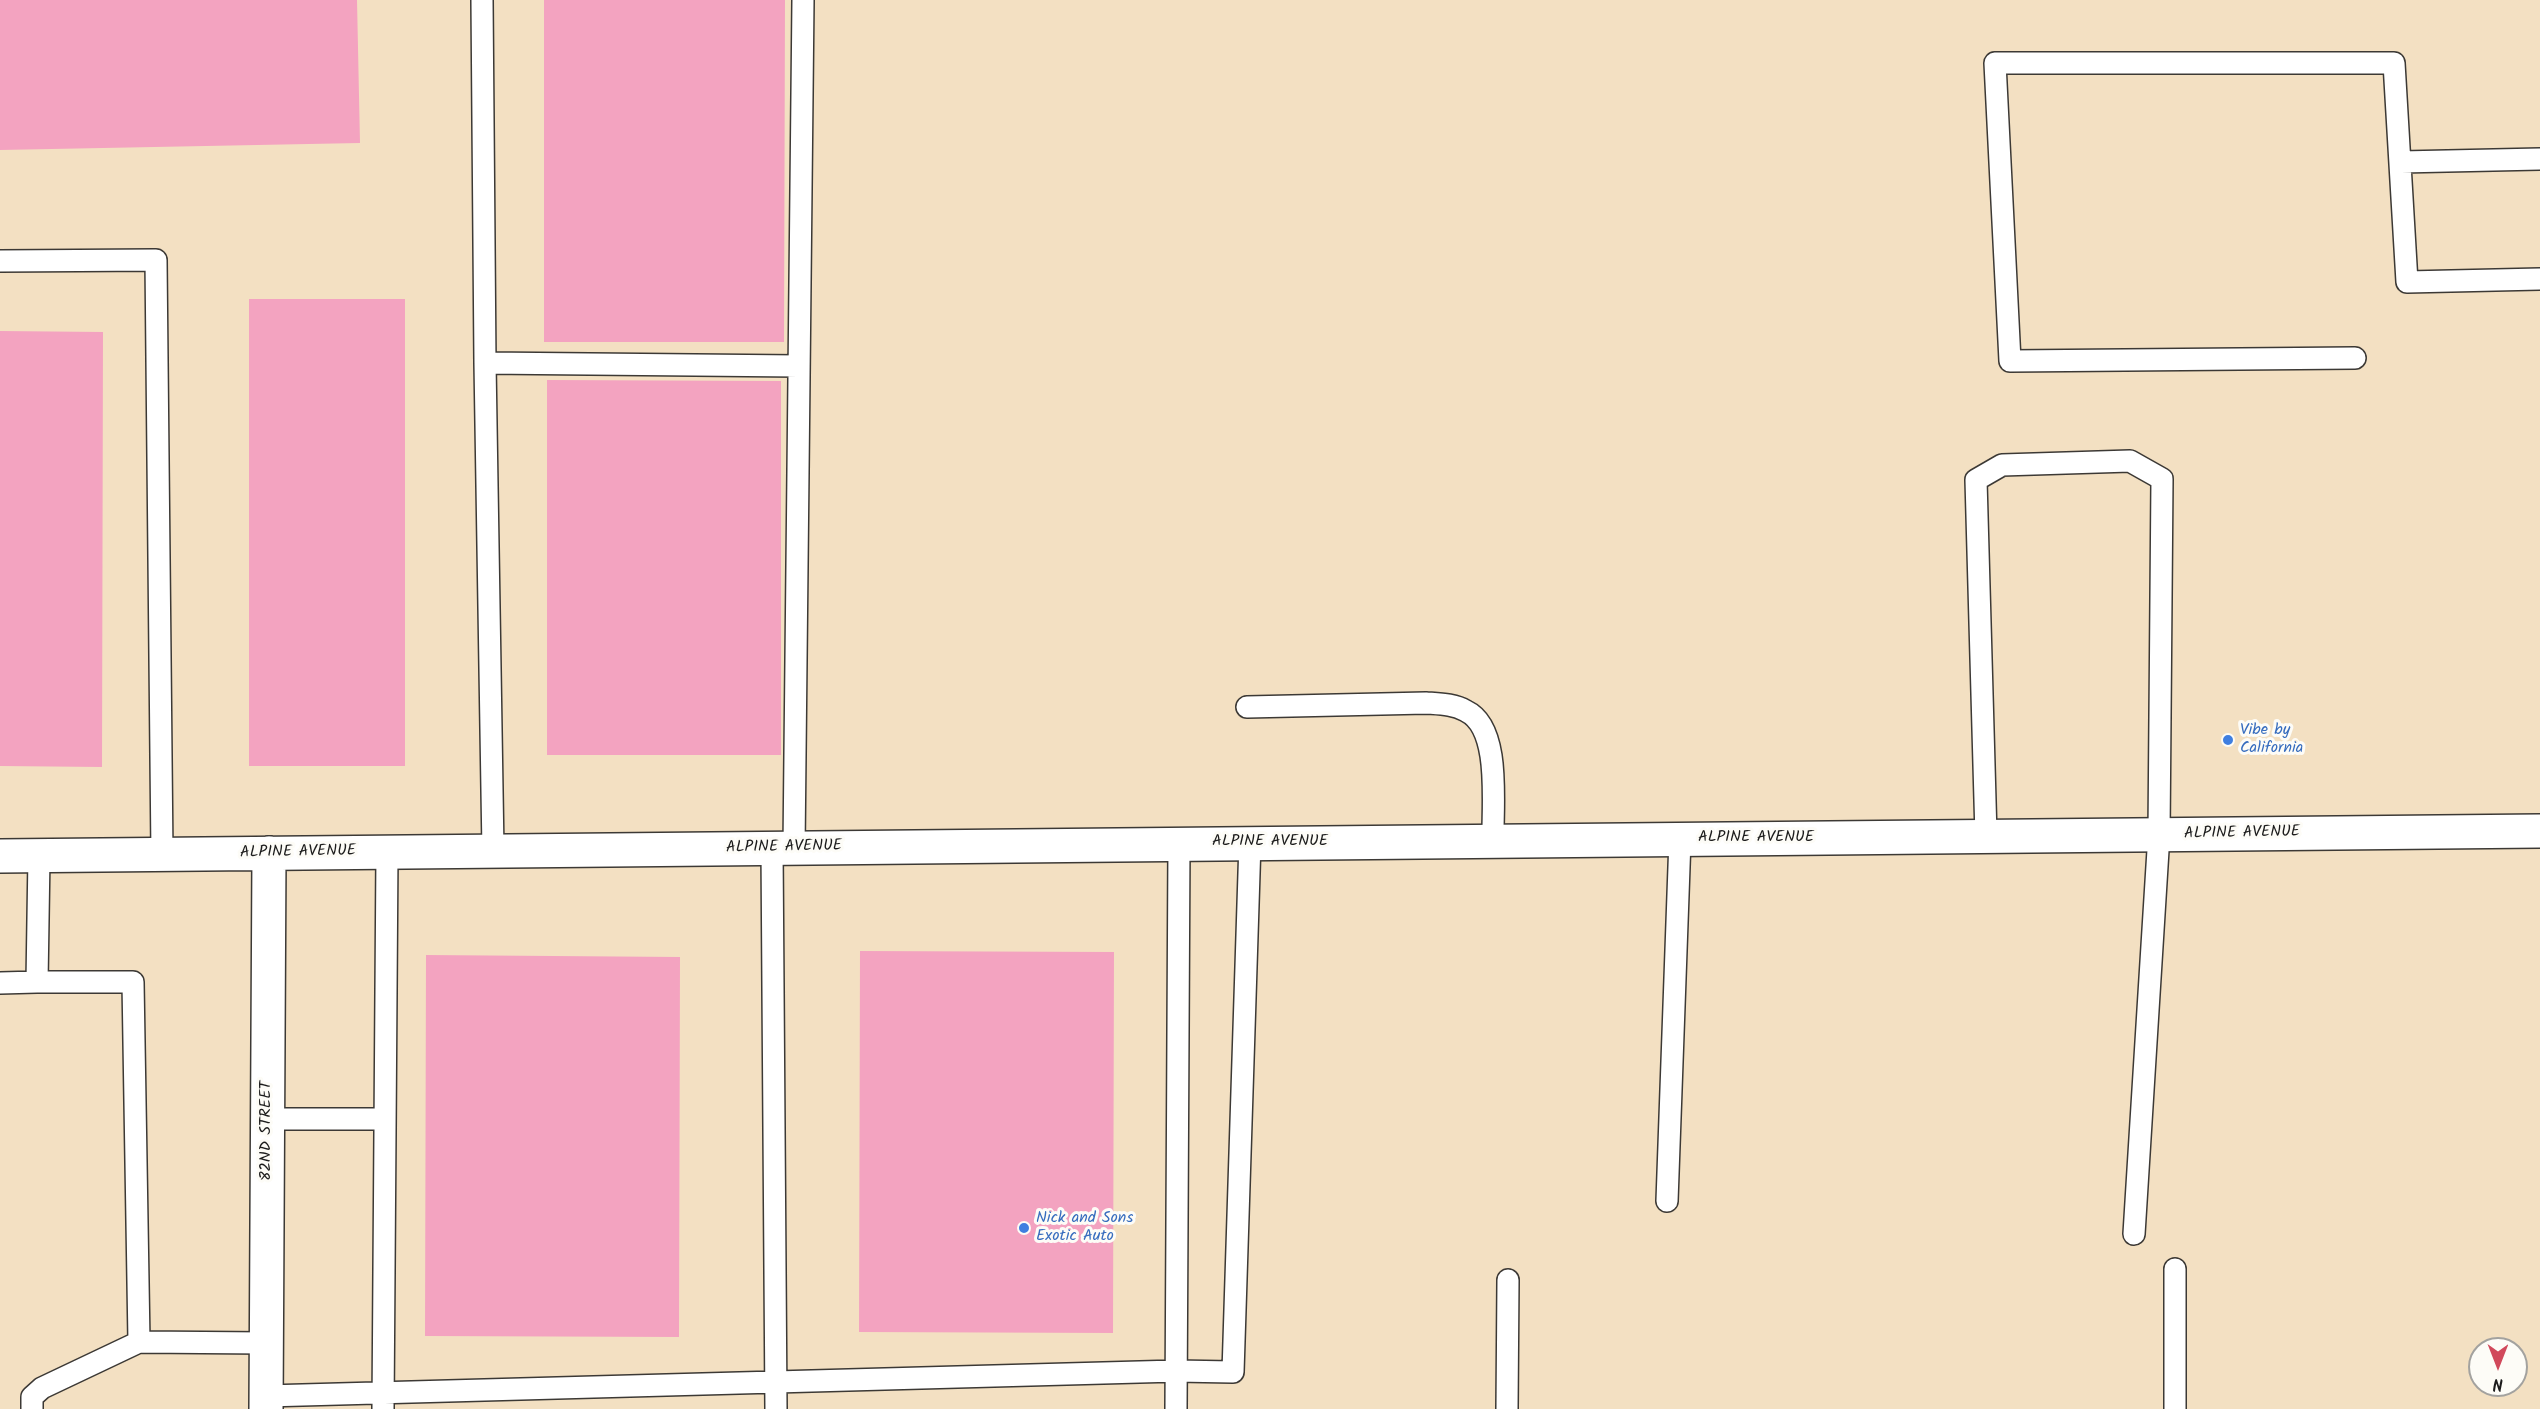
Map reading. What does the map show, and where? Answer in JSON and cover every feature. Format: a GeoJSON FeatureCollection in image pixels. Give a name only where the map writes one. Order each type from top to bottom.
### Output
{"type":"FeatureCollection","features":[{"type":"Feature","properties":{"kind":"street","name":"ALPINE AVENUE"},"geometry":{"type":"LineString","coordinates":[[0,856],[2540,831]]}},
{"type":"Feature","properties":{"kind":"street","name":"82ND STREET"},"geometry":{"type":"LineString","coordinates":[[266,1402],[269,854]]}},
{"type":"Feature","properties":{"kind":"lane"},"geometry":{"type":"LineString","coordinates":[[482,0],[493,852]]}},
{"type":"Feature","properties":{"kind":"lane"},"geometry":{"type":"LineString","coordinates":[[776,1409],[783,848],[799,366],[803,0]]}},
{"type":"Feature","properties":{"kind":"lane"},"geometry":{"type":"LineString","coordinates":[[2355,358],[2010,361],[1995,63],[2394,63],[2407,282],[2540,279]]}},
{"type":"Feature","properties":{"kind":"lane"},"geometry":{"type":"LineString","coordinates":[[2401,162],[2540,159]]}},
{"type":"Feature","properties":{"kind":"lane"},"geometry":{"type":"LineString","coordinates":[[0,261],[156,260],[162,855]]}},
{"type":"Feature","properties":{"kind":"lane"},"geometry":{"type":"LineString","coordinates":[[485,363],[799,366]]}},
{"type":"Feature","properties":{"kind":"lane"},"geometry":{"type":"LineString","coordinates":[[1986,836],[1976,480],[2002,465],[2130,461],[2162,479],[2159,834],[2134,1234]]}},
{"type":"Feature","properties":{"kind":"lane"},"geometry":{"type":"LineString","coordinates":[[1247,707],[1426,703],[1452,705],[1468,711],[1481,724],[1490,746],[1492,841]]}},
{"type":"Feature","properties":{"kind":"lane"},"geometry":{"type":"LineString","coordinates":[[1667,1201],[1680,839]]}},
{"type":"Feature","properties":{"kind":"lane"},"geometry":{"type":"LineString","coordinates":[[266,1402],[383,1401],[776,1383],[1176,1371],[1233,1372],[1250,842]]}},
{"type":"Feature","properties":{"kind":"lane"},"geometry":{"type":"LineString","coordinates":[[1176,1409],[1179,843]]}},
{"type":"Feature","properties":{"kind":"lane"},"geometry":{"type":"LineString","coordinates":[[383,1401],[387,852]]}},
{"type":"Feature","properties":{"kind":"lane"},"geometry":{"type":"LineString","coordinates":[[37,982],[39,856]]}},
{"type":"Feature","properties":{"kind":"lane"},"geometry":{"type":"LineString","coordinates":[[0,983],[133,982],[140,1342]]}},
{"type":"Feature","properties":{"kind":"lane"},"geometry":{"type":"LineString","coordinates":[[267,1119],[385,1119]]}},
{"type":"Feature","properties":{"kind":"lane"},"geometry":{"type":"LineString","coordinates":[[2175,1269],[2175,1409]]}},
{"type":"Feature","properties":{"kind":"lane"},"geometry":{"type":"LineString","coordinates":[[1507,1409],[1508,1280]]}},
{"type":"Feature","properties":{"kind":"lane"},"geometry":{"type":"LineString","coordinates":[[32,1409],[32,1397],[42,1388],[140,1342],[266,1343]]}},
{"type":"Feature","properties":{"kind":"building"},"geometry":{"type":"Polygon","coordinates":[[[0,0],[357,0],[360,143],[0,150],[0,0]]]}},
{"type":"Feature","properties":{"kind":"building"},"geometry":{"type":"Polygon","coordinates":[[[544,0],[785,0],[784,342],[544,342],[544,0]]]}},
{"type":"Feature","properties":{"kind":"building"},"geometry":{"type":"Polygon","coordinates":[[[249,299],[405,299],[405,766],[249,766],[249,299]]]}},
{"type":"Feature","properties":{"kind":"building"},"geometry":{"type":"Polygon","coordinates":[[[0,331],[103,332],[102,767],[0,766],[0,331]]]}},
{"type":"Feature","properties":{"kind":"building"},"geometry":{"type":"Polygon","coordinates":[[[547,380],[781,381],[781,755],[547,755],[547,380]]]}},
{"type":"Feature","properties":{"kind":"building"},"geometry":{"type":"Polygon","coordinates":[[[860,951],[1114,952],[1113,1333],[859,1332],[860,951]]]}},
{"type":"Feature","properties":{"kind":"building"},"geometry":{"type":"Polygon","coordinates":[[[426,955],[680,957],[679,1337],[425,1336],[426,955]]]}},
{"type":"Feature","properties":{"kind":"place","name":"Vibe by California"},"geometry":{"type":"Point","coordinates":[2228,740]}},
{"type":"Feature","properties":{"kind":"place","name":"Nick and Sons Exotic Auto"},"geometry":{"type":"Point","coordinates":[1024,1228]}}]}
